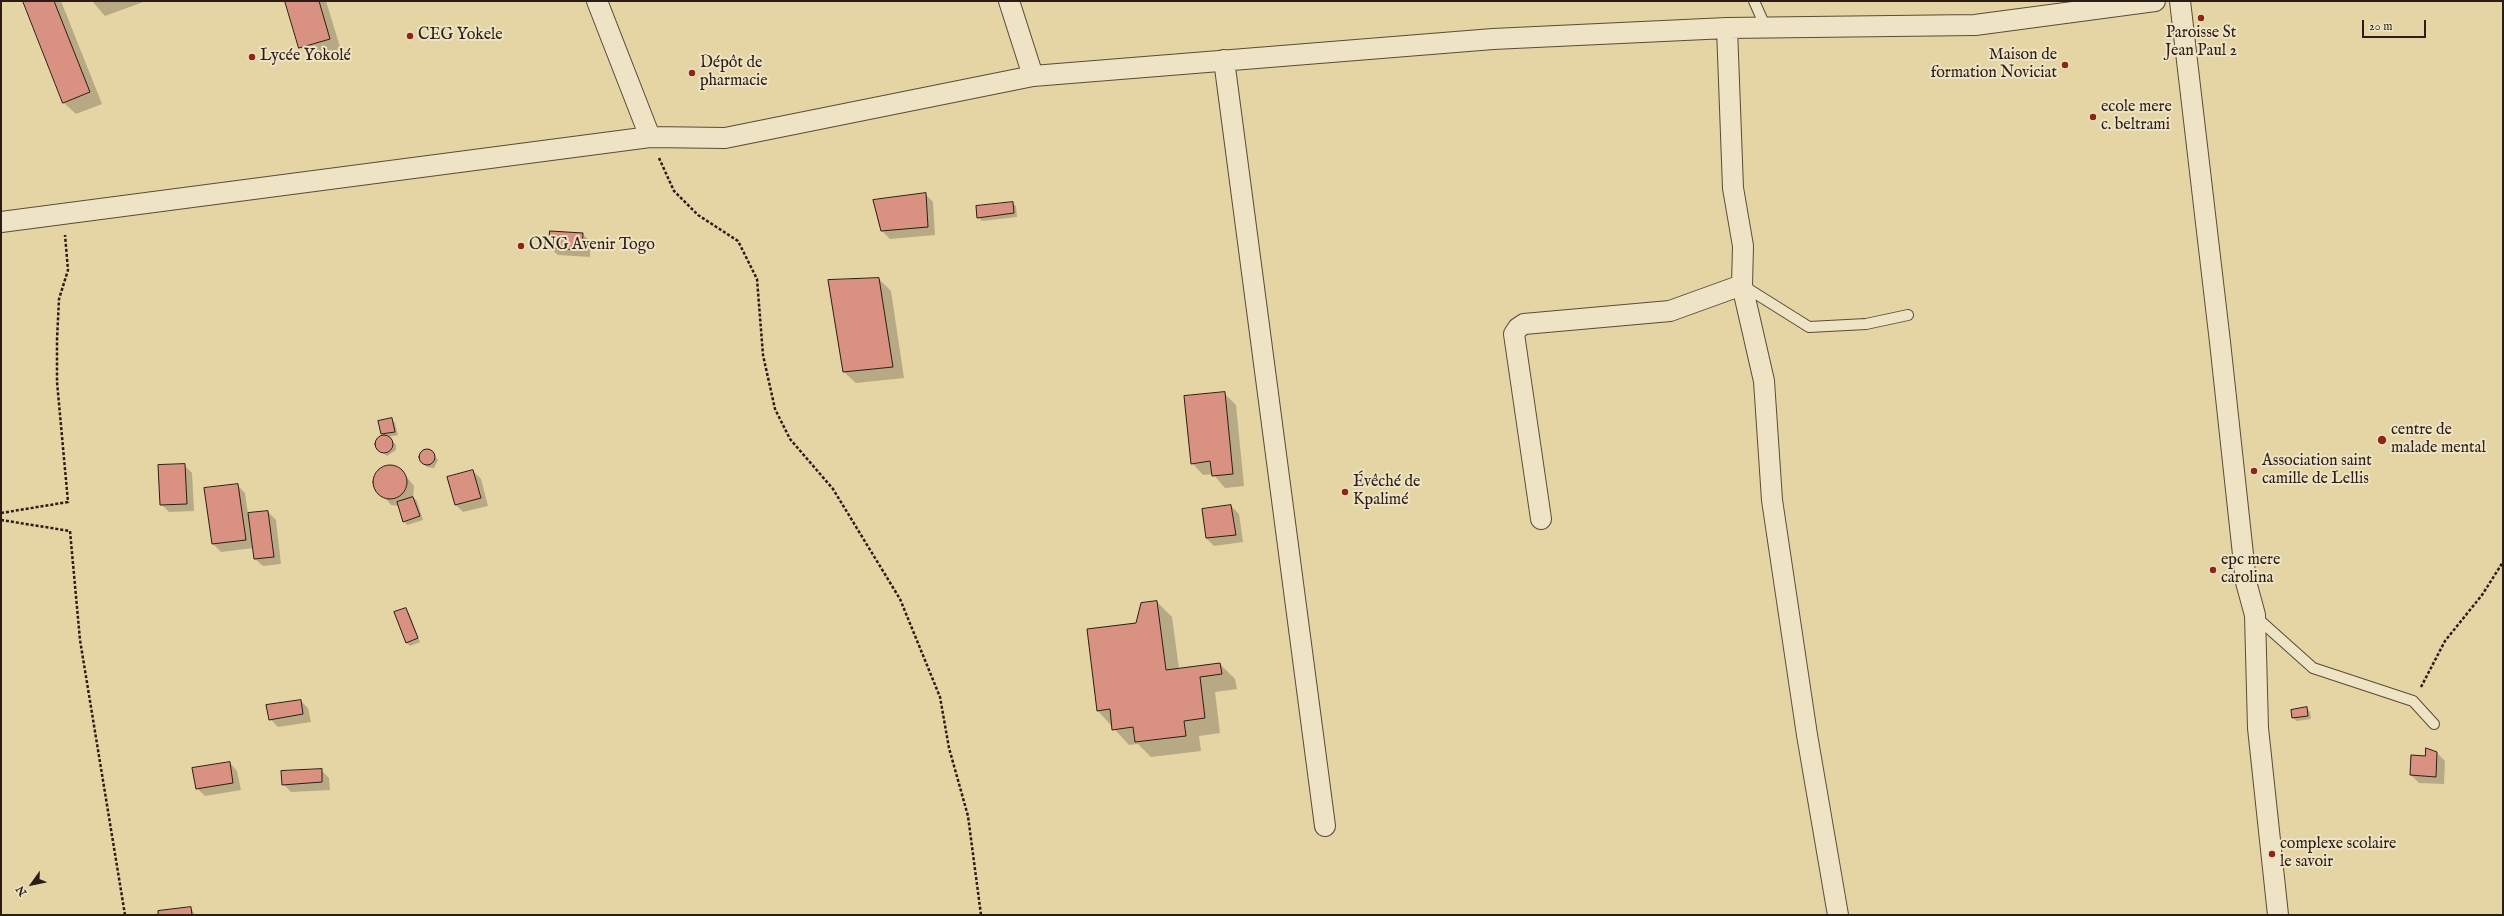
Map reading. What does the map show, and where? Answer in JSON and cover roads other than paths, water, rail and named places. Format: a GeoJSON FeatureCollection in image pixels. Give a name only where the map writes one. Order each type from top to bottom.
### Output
{"type":"FeatureCollection","features":[{"type":"Feature","properties":{"kind":"street"},"geometry":{"type":"LineString","coordinates":[[597,1],[650,137]]}},
{"type":"Feature","properties":{"kind":"street"},"geometry":{"type":"LineString","coordinates":[[1009,1],[1033,76]]}},
{"type":"Feature","properties":{"kind":"street"},"geometry":{"type":"LineString","coordinates":[[1,222],[650,137],[725,138],[1033,76],[1493,39],[1727,28],[1975,25],[2155,1]]}},
{"type":"Feature","properties":{"kind":"street"},"geometry":{"type":"LineString","coordinates":[[2180,1],[2220,342],[2246,582],[2255,615],[2258,728],[2278,915]]}},
{"type":"Feature","properties":{"kind":"street"},"geometry":{"type":"LineString","coordinates":[[1727,28],[1733,188],[1743,246],[1742,285],[1764,381],[1772,500],[1807,735],[1838,915]]}},
{"type":"Feature","properties":{"kind":"street"},"geometry":{"type":"LineString","coordinates":[[1224,60],[1324,826]]}},
{"type":"Feature","properties":{"kind":"street"},"geometry":{"type":"LineString","coordinates":[[1541,519],[1514,334],[1518,328],[1524,324],[1670,311],[1742,285]]}},
{"type":"Feature","properties":{"kind":"lane"},"geometry":{"type":"LineString","coordinates":[[1754,1],[1766,28]]}},
{"type":"Feature","properties":{"kind":"lane"},"geometry":{"type":"LineString","coordinates":[[1742,285],[1809,327],[1866,324],[1908,315]]}},
{"type":"Feature","properties":{"kind":"lane"},"geometry":{"type":"LineString","coordinates":[[2255,615],[2313,668],[2413,702],[2434,724]]}},
{"type":"Feature","properties":{"kind":"place","name":"Paroisse St Jean Paul 2"},"geometry":{"type":"Point","coordinates":[2201,18]}},
{"type":"Feature","properties":{"kind":"place","name":"CEG Yokele"},"geometry":{"type":"Point","coordinates":[410,36]}},
{"type":"Feature","properties":{"kind":"place","name":"Lycée Yokolé"},"geometry":{"type":"Point","coordinates":[252,57]}},
{"type":"Feature","properties":{"kind":"place","name":"Maison de formation Noviciat"},"geometry":{"type":"Point","coordinates":[2065,65]}},
{"type":"Feature","properties":{"kind":"place","name":"Dépôt de pharmacie"},"geometry":{"type":"Point","coordinates":[692,73]}},
{"type":"Feature","properties":{"kind":"place","name":"ecole mere c. beltrami"},"geometry":{"type":"Point","coordinates":[2093,117]}},
{"type":"Feature","properties":{"kind":"place","name":"ONG Avenir Togo"},"geometry":{"type":"Point","coordinates":[521,246]}},
{"type":"Feature","properties":{"kind":"place","name":"centre de malade mental"},"geometry":{"type":"Point","coordinates":[2382,440]}},
{"type":"Feature","properties":{"kind":"place","name":"Association saint camille de Lellis"},"geometry":{"type":"Point","coordinates":[2254,471]}},
{"type":"Feature","properties":{"kind":"place","name":"Évêché de Kpalimé"},"geometry":{"type":"Point","coordinates":[1345,492]}},
{"type":"Feature","properties":{"kind":"place","name":"epc mere carolina"},"geometry":{"type":"Point","coordinates":[2213,570]}},
{"type":"Feature","properties":{"kind":"place","name":"complexe scolaire le savoir"},"geometry":{"type":"Point","coordinates":[2272,854]}}]}
